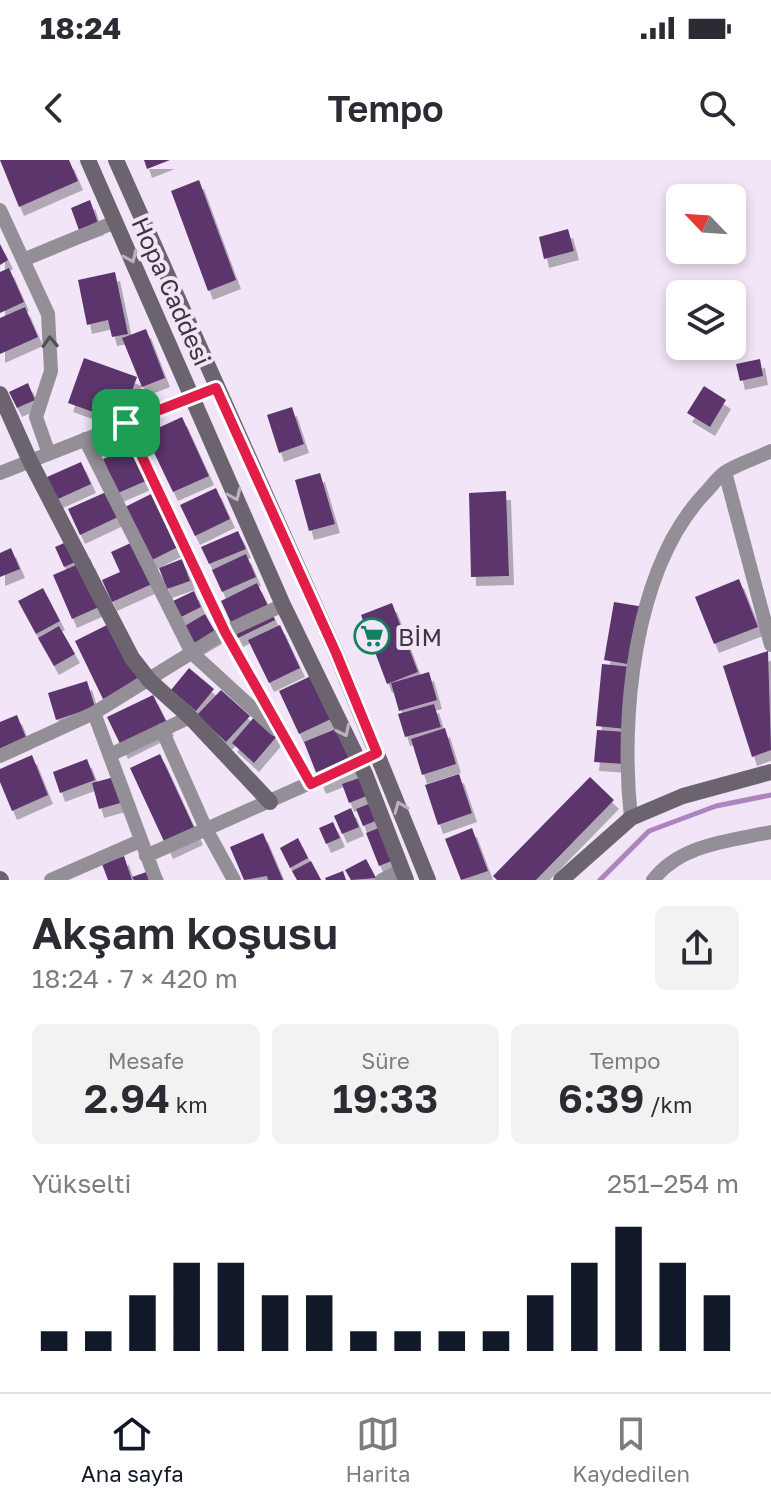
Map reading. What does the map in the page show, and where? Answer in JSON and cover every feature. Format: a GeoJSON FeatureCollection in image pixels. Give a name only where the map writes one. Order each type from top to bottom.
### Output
{"type":"FeatureCollection","features":[{"type":"Feature","properties":{"kind":"main road","name":"Hopa Caddesi"},"geometry":{"type":"LineString","coordinates":[[88,160],[283,605],[360,763],[404,875]]}},
{"type":"Feature","properties":{"kind":"main road","name":"Hopa Caddesi"},"geometry":{"type":"LineString","coordinates":[[116,160],[336,653],[428,880]]}},
{"type":"Feature","properties":{"kind":"main road"},"geometry":{"type":"LineString","coordinates":[[2,401],[132,658],[150,681],[190,717],[270,802]]}},
{"type":"Feature","properties":{"kind":"main road"},"geometry":{"type":"LineString","coordinates":[[561,880],[631,818],[683,796],[771,772]]}},
{"type":"Feature","properties":{"kind":"street"},"geometry":{"type":"LineString","coordinates":[[0,210],[48,314],[51,371],[36,417],[49,454]]}},
{"type":"Feature","properties":{"kind":"street"},"geometry":{"type":"LineString","coordinates":[[23,260],[115,222]]}},
{"type":"Feature","properties":{"kind":"street"},"geometry":{"type":"LineString","coordinates":[[0,473],[216,388]]}},
{"type":"Feature","properties":{"kind":"street"},"geometry":{"type":"LineString","coordinates":[[15,427],[36,417]]}},
{"type":"Feature","properties":{"kind":"street"},"geometry":{"type":"LineString","coordinates":[[126,423],[225,632],[311,784]]}},
{"type":"Feature","properties":{"kind":"street"},"geometry":{"type":"LineString","coordinates":[[85,439],[192,653],[286,738]]}},
{"type":"Feature","properties":{"kind":"street"},"geometry":{"type":"LineString","coordinates":[[631,818],[626,773],[633,676],[652,585],[687,513],[725,472],[771,451]]}},
{"type":"Feature","properties":{"kind":"street"},"geometry":{"type":"LineString","coordinates":[[725,472],[771,645]]}},
{"type":"Feature","properties":{"kind":"street"},"geometry":{"type":"LineString","coordinates":[[0,756],[94,713],[225,632],[283,605]]}},
{"type":"Feature","properties":{"kind":"street"},"geometry":{"type":"LineString","coordinates":[[94,713],[112,754],[156,880]]}},
{"type":"Feature","properties":{"kind":"street"},"geometry":{"type":"LineString","coordinates":[[112,754],[190,717]]}},
{"type":"Feature","properties":{"kind":"street"},"geometry":{"type":"LineString","coordinates":[[162,730],[206,829],[234,880]]}},
{"type":"Feature","properties":{"kind":"street"},"geometry":{"type":"LineString","coordinates":[[146,856],[377,753]]}},
{"type":"Feature","properties":{"kind":"street"},"geometry":{"type":"LineString","coordinates":[[653,880],[666,863],[701,847],[771,832]]}},
{"type":"Feature","properties":{"kind":"street"},"geometry":{"type":"LineString","coordinates":[[51,880],[140,841]]}},
{"type":"Feature","properties":{"kind":"street"},"geometry":{"type":"LineString","coordinates":[[382,880],[404,875]]}},
{"type":"Feature","properties":{"kind":"building"},"geometry":{"type":"Polygon","coordinates":[[[0,160],[69,160],[78,181],[19,207],[0,160]]]}},
{"type":"Feature","properties":{"kind":"building"},"geometry":{"type":"Polygon","coordinates":[[[144,160],[170,160],[147,169],[144,160]]]}},
{"type":"Feature","properties":{"kind":"building"},"geometry":{"type":"Polygon","coordinates":[[[199,180],[236,280],[208,291],[171,191],[199,180]]]}},
{"type":"Feature","properties":{"kind":"building"},"geometry":{"type":"Polygon","coordinates":[[[90,200],[99,226],[80,233],[71,208],[90,200]]]}},
{"type":"Feature","properties":{"kind":"building"},"geometry":{"type":"Polygon","coordinates":[[[568,229],[574,251],[544,259],[539,237],[568,229]]]}},
{"type":"Feature","properties":{"kind":"building"},"geometry":{"type":"Polygon","coordinates":[[[0,244],[8,260],[0,265],[0,244]]]}},
{"type":"Feature","properties":{"kind":"building"},"geometry":{"type":"Polygon","coordinates":[[[9,268],[24,302],[0,313],[0,272],[9,268]]]}},
{"type":"Feature","properties":{"kind":"building"},"geometry":{"type":"Polygon","coordinates":[[[115,272],[128,334],[112,337],[108,320],[87,325],[78,280],[115,272]]]}},
{"type":"Feature","properties":{"kind":"building"},"geometry":{"type":"Polygon","coordinates":[[[25,307],[38,337],[0,354],[0,318],[25,307]]]}},
{"type":"Feature","properties":{"kind":"building"},"geometry":{"type":"Polygon","coordinates":[[[146,329],[165,378],[142,387],[122,338],[146,329]]]}},
{"type":"Feature","properties":{"kind":"building"},"geometry":{"type":"Polygon","coordinates":[[[84,358],[137,377],[121,422],[68,403],[84,358]]]}},
{"type":"Feature","properties":{"kind":"building"},"geometry":{"type":"Polygon","coordinates":[[[760,359],[763,376],[740,381],[736,364],[760,359]]]}},
{"type":"Feature","properties":{"kind":"building"},"geometry":{"type":"Polygon","coordinates":[[[28,383],[35,400],[17,408],[9,392],[28,383]]]}},
{"type":"Feature","properties":{"kind":"building"},"geometry":{"type":"Polygon","coordinates":[[[704,386],[726,400],[710,427],[687,413],[704,386]]]}},
{"type":"Feature","properties":{"kind":"building"},"geometry":{"type":"Polygon","coordinates":[[[292,407],[304,444],[279,453],[267,415],[292,407]]]}},
{"type":"Feature","properties":{"kind":"building"},"geometry":{"type":"Polygon","coordinates":[[[182,417],[209,476],[173,492],[145,434],[182,417]]]}},
{"type":"Feature","properties":{"kind":"building"},"geometry":{"type":"Polygon","coordinates":[[[133,446],[148,480],[118,493],[103,459],[133,446]]]}},
{"type":"Feature","properties":{"kind":"building"},"geometry":{"type":"Polygon","coordinates":[[[81,462],[91,484],[58,499],[47,477],[81,462]]]}},
{"type":"Feature","properties":{"kind":"building"},"geometry":{"type":"Polygon","coordinates":[[[320,473],[335,524],[309,531],[295,480],[320,473]]]}},
{"type":"Feature","properties":{"kind":"building"},"geometry":{"type":"Polygon","coordinates":[[[216,488],[230,519],[195,536],[180,505],[216,488]]]}},
{"type":"Feature","properties":{"kind":"building"},"geometry":{"type":"Polygon","coordinates":[[[506,491],[509,576],[471,577],[469,493],[506,491]]]}},
{"type":"Feature","properties":{"kind":"building"},"geometry":{"type":"Polygon","coordinates":[[[106,492],[118,517],[80,535],[68,509],[106,492]]]}},
{"type":"Feature","properties":{"kind":"building"},"geometry":{"type":"Polygon","coordinates":[[[153,493],[180,546],[152,560],[125,507],[153,493]]]}},
{"type":"Feature","properties":{"kind":"building"},"geometry":{"type":"Polygon","coordinates":[[[238,531],[246,549],[209,564],[201,547],[238,531]]]}},
{"type":"Feature","properties":{"kind":"building"},"geometry":{"type":"Polygon","coordinates":[[[71,540],[80,560],[64,567],[55,547],[71,540]]]}},
{"type":"Feature","properties":{"kind":"building"},"geometry":{"type":"Polygon","coordinates":[[[133,542],[152,584],[112,602],[102,580],[120,572],[111,552],[133,542]]]}},
{"type":"Feature","properties":{"kind":"building"},"geometry":{"type":"Polygon","coordinates":[[[11,548],[20,569],[0,577],[0,553],[11,548]]]}},
{"type":"Feature","properties":{"kind":"building"},"geometry":{"type":"Polygon","coordinates":[[[246,554],[256,577],[222,592],[212,570],[246,554]]]}},
{"type":"Feature","properties":{"kind":"building"},"geometry":{"type":"Polygon","coordinates":[[[90,559],[108,603],[72,619],[53,575],[90,559]]]}},
{"type":"Feature","properties":{"kind":"building"},"geometry":{"type":"Polygon","coordinates":[[[182,559],[190,581],[167,589],[159,568],[182,559]]]}},
{"type":"Feature","properties":{"kind":"building"},"geometry":{"type":"Polygon","coordinates":[[[739,579],[758,627],[714,644],[695,597],[739,579]]]}},
{"type":"Feature","properties":{"kind":"building"},"geometry":{"type":"Polygon","coordinates":[[[257,583],[275,620],[238,638],[221,601],[257,583]]]}},
{"type":"Feature","properties":{"kind":"building"},"geometry":{"type":"Polygon","coordinates":[[[43,588],[60,621],[36,634],[18,601],[43,588]]]}},
{"type":"Feature","properties":{"kind":"building"},"geometry":{"type":"Polygon","coordinates":[[[194,591],[201,607],[179,618],[171,602],[194,591]]]}},
{"type":"Feature","properties":{"kind":"building"},"geometry":{"type":"Polygon","coordinates":[[[614,602],[644,607],[633,665],[604,660],[614,602]]]}},
{"type":"Feature","properties":{"kind":"building"},"geometry":{"type":"Polygon","coordinates":[[[392,603],[418,672],[387,684],[361,615],[392,603]]]}},
{"type":"Feature","properties":{"kind":"building"},"geometry":{"type":"Polygon","coordinates":[[[205,614],[217,635],[195,648],[183,627],[205,614]]]}},
{"type":"Feature","properties":{"kind":"building"},"geometry":{"type":"Polygon","coordinates":[[[113,622],[141,680],[103,699],[75,641],[113,622]]]}},
{"type":"Feature","properties":{"kind":"building"},"geometry":{"type":"Polygon","coordinates":[[[280,625],[300,668],[269,683],[248,640],[280,625]]]}},
{"type":"Feature","properties":{"kind":"building"},"geometry":{"type":"Polygon","coordinates":[[[59,626],[75,654],[54,666],[38,638],[59,626]]]}},
{"type":"Feature","properties":{"kind":"building"},"geometry":{"type":"Polygon","coordinates":[[[768,651],[771,750],[752,757],[723,666],[768,651]]]}},
{"type":"Feature","properties":{"kind":"building"},"geometry":{"type":"Polygon","coordinates":[[[602,664],[632,667],[626,729],[596,726],[602,664]]]}},
{"type":"Feature","properties":{"kind":"building"},"geometry":{"type":"Polygon","coordinates":[[[189,668],[214,689],[196,711],[171,690],[189,668]]]}},
{"type":"Feature","properties":{"kind":"building"},"geometry":{"type":"Polygon","coordinates":[[[429,672],[437,700],[399,711],[391,683],[429,672]]]}},
{"type":"Feature","properties":{"kind":"building"},"geometry":{"type":"Polygon","coordinates":[[[311,676],[331,719],[299,734],[279,691],[311,676]]]}},
{"type":"Feature","properties":{"kind":"building"},"geometry":{"type":"Polygon","coordinates":[[[87,681],[95,707],[56,720],[48,693],[87,681]]]}},
{"type":"Feature","properties":{"kind":"building"},"geometry":{"type":"Polygon","coordinates":[[[221,690],[250,716],[226,742],[197,715],[221,690]]]}},
{"type":"Feature","properties":{"kind":"building"},"geometry":{"type":"Polygon","coordinates":[[[153,695],[169,727],[123,750],[107,717],[153,695]]]}},
{"type":"Feature","properties":{"kind":"building"},"geometry":{"type":"Polygon","coordinates":[[[434,704],[441,727],[405,737],[398,714],[434,704]]]}},
{"type":"Feature","properties":{"kind":"building"},"geometry":{"type":"Polygon","coordinates":[[[17,715],[27,740],[0,752],[0,722],[17,715]]]}},
{"type":"Feature","properties":{"kind":"building"},"geometry":{"type":"Polygon","coordinates":[[[256,715],[278,735],[254,763],[232,743],[256,715]]]}},
{"type":"Feature","properties":{"kind":"building"},"geometry":{"type":"Polygon","coordinates":[[[340,727],[357,771],[321,785],[304,742],[340,727]]]}},
{"type":"Feature","properties":{"kind":"building"},"geometry":{"type":"Polygon","coordinates":[[[445,728],[456,764],[422,775],[411,739],[445,728]]]}},
{"type":"Feature","properties":{"kind":"building"},"geometry":{"type":"Polygon","coordinates":[[[597,730],[626,732],[624,764],[594,762],[597,730]]]}},
{"type":"Feature","properties":{"kind":"building"},"geometry":{"type":"Polygon","coordinates":[[[160,754],[198,836],[168,850],[130,768],[160,754]]]}},
{"type":"Feature","properties":{"kind":"building"},"geometry":{"type":"Polygon","coordinates":[[[32,755],[48,795],[12,811],[0,782],[0,769],[32,755]]]}},
{"type":"Feature","properties":{"kind":"building"},"geometry":{"type":"Polygon","coordinates":[[[87,759],[95,780],[60,793],[53,772],[87,759]]]}},
{"type":"Feature","properties":{"kind":"building"},"geometry":{"type":"Polygon","coordinates":[[[459,774],[472,813],[438,825],[425,785],[459,774]]]}},
{"type":"Feature","properties":{"kind":"building"},"geometry":{"type":"Polygon","coordinates":[[[118,776],[124,802],[99,809],[92,783],[118,776]]]}},
{"type":"Feature","properties":{"kind":"building"},"geometry":{"type":"Polygon","coordinates":[[[362,777],[369,795],[349,803],[342,784],[362,777]]]}},
{"type":"Feature","properties":{"kind":"building"},"geometry":{"type":"Polygon","coordinates":[[[590,777],[614,800],[536,880],[497,880],[493,876],[590,777]]]}},
{"type":"Feature","properties":{"kind":"building"},"geometry":{"type":"Polygon","coordinates":[[[371,803],[378,820],[363,826],[356,809],[371,803]]]}},
{"type":"Feature","properties":{"kind":"building"},"geometry":{"type":"Polygon","coordinates":[[[351,808],[359,827],[342,834],[334,816],[351,808]]]}},
{"type":"Feature","properties":{"kind":"building"},"geometry":{"type":"Polygon","coordinates":[[[333,822],[340,838],[326,844],[319,828],[333,822]]]}},
{"type":"Feature","properties":{"kind":"building"},"geometry":{"type":"Polygon","coordinates":[[[381,827],[394,860],[379,866],[366,833],[381,827]]]}},
{"type":"Feature","properties":{"kind":"building"},"geometry":{"type":"Polygon","coordinates":[[[472,828],[488,871],[461,880],[445,839],[472,828]]]}},
{"type":"Feature","properties":{"kind":"building"},"geometry":{"type":"Polygon","coordinates":[[[263,833],[283,880],[268,880],[267,876],[244,880],[230,847],[263,833]]]}},
{"type":"Feature","properties":{"kind":"building"},"geometry":{"type":"Polygon","coordinates":[[[298,838],[308,858],[290,868],[280,848],[298,838]]]}},
{"type":"Feature","properties":{"kind":"building"},"geometry":{"type":"Polygon","coordinates":[[[124,856],[132,880],[108,880],[102,864],[124,856]]]}},
{"type":"Feature","properties":{"kind":"building"},"geometry":{"type":"Polygon","coordinates":[[[366,859],[376,878],[351,880],[345,870],[366,859]]]}},
{"type":"Feature","properties":{"kind":"building"},"geometry":{"type":"Polygon","coordinates":[[[311,861],[321,880],[297,880],[292,871],[311,861]]]}},
{"type":"Feature","properties":{"kind":"building"},"geometry":{"type":"Polygon","coordinates":[[[158,868],[162,880],[134,880],[132,877],[158,868]]]}},
{"type":"Feature","properties":{"kind":"building"},"geometry":{"type":"Polygon","coordinates":[[[343,871],[346,880],[325,878],[343,871]]]}},
{"type":"Feature","properties":{"kind":"waterway"},"geometry":{"type":"LineString","coordinates":[[600,880],[649,831],[716,806],[771,795]]}},
{"type":"Feature","properties":{"kind":"place","name":"BİM"},"geometry":{"type":"Point","coordinates":[372,636]}},
{"type":"Feature","properties":{"kind":"route"},"geometry":{"type":"LineString","coordinates":[[216,388],[336,653],[377,753],[311,784],[225,632],[176,522],[126,423],[216,388]]}}]}
